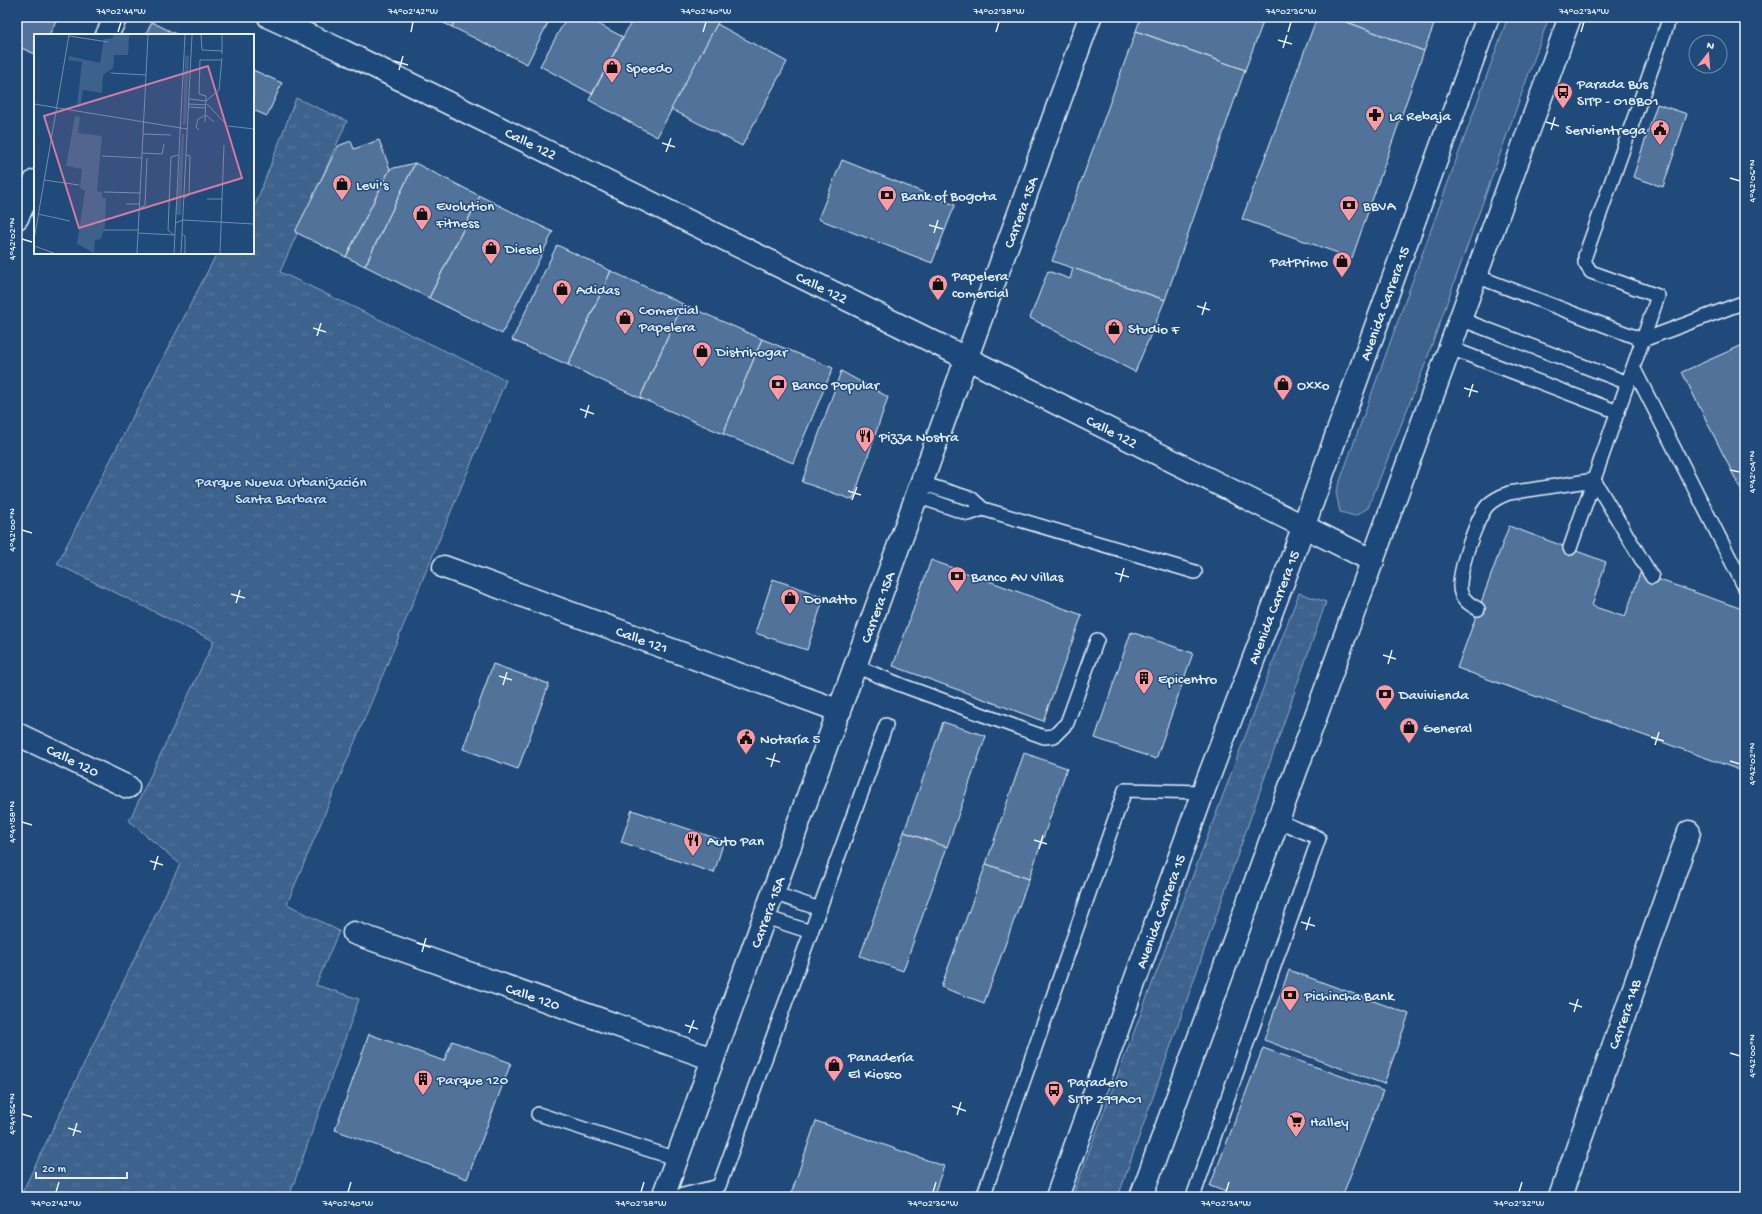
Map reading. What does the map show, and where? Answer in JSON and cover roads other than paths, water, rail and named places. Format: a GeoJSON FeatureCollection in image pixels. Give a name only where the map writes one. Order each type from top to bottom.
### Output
{"type":"FeatureCollection","features":[{"type":"Feature","properties":{"kind":"street"},"geometry":{"type":"LineString","coordinates":[[108,34],[116,17]]}},
{"type":"Feature","properties":{"kind":"street","name":"Calle 122"},"geometry":{"type":"LineString","coordinates":[[269,17],[343,50],[1373,561]]}},
{"type":"Feature","properties":{"kind":"street","name":"Carrera 15A"},"geometry":{"type":"LineString","coordinates":[[663,1197],[1090,17]]}},
{"type":"Feature","properties":{"kind":"street","name":"Avenida Carrera 15"},"geometry":{"type":"LineString","coordinates":[[1056,1197],[1203,792],[1303,526],[1488,17]]}},
{"type":"Feature","properties":{"kind":"street"},"geometry":{"type":"LineString","coordinates":[[1141,1197],[1570,17]]}},
{"type":"Feature","properties":{"kind":"street"},"geometry":{"type":"LineString","coordinates":[[17,218],[34,183]]}},
{"type":"Feature","properties":{"kind":"street","name":"Calle 121"},"geometry":{"type":"LineString","coordinates":[[444,567],[840,711]]}},
{"type":"Feature","properties":{"kind":"street","name":"Calle 120"},"geometry":{"type":"LineString","coordinates":[[17,734],[128,787]]}},
{"type":"Feature","properties":{"kind":"street","name":"Carrera 14B"},"geometry":{"type":"LineString","coordinates":[[1560,1197],[1689,832]]}},
{"type":"Feature","properties":{"kind":"street","name":"Calle 120"},"geometry":{"type":"LineString","coordinates":[[354,933],[713,1059]]}},
{"type":"Feature","properties":{"kind":"lane"},"geometry":{"type":"LineString","coordinates":[[1570,548],[1634,369],[1658,296],[1591,272],[1585,263],[1585,256],[1670,17]]}},
{"type":"Feature","properties":{"kind":"lane"},"geometry":{"type":"LineString","coordinates":[[1476,276],[1643,340],[1745,302]]}},
{"type":"Feature","properties":{"kind":"lane"},"geometry":{"type":"LineString","coordinates":[[1460,319],[1628,383]]}},
{"type":"Feature","properties":{"kind":"lane"},"geometry":{"type":"LineString","coordinates":[[1450,348],[1618,412]]}},
{"type":"Feature","properties":{"kind":"lane"},"geometry":{"type":"LineString","coordinates":[[1634,369],[1745,588]]}},
{"type":"Feature","properties":{"kind":"lane"},"geometry":{"type":"LineString","coordinates":[[1594,480],[1652,577]]}},
{"type":"Feature","properties":{"kind":"lane"},"geometry":{"type":"LineString","coordinates":[[1478,609],[1468,603],[1460,592],[1458,581],[1478,518],[1487,506],[1496,498],[1509,493],[1594,480]]}},
{"type":"Feature","properties":{"kind":"lane"},"geometry":{"type":"LineString","coordinates":[[919,490],[969,514],[984,509],[1196,572]]}},
{"type":"Feature","properties":{"kind":"lane"},"geometry":{"type":"LineString","coordinates":[[855,666],[1044,737],[1054,736],[1067,723],[1097,640]]}},
{"type":"Feature","properties":{"kind":"lane"},"geometry":{"type":"LineString","coordinates":[[674,1197],[719,1186],[886,725]]}},
{"type":"Feature","properties":{"kind":"lane"},"geometry":{"type":"LineString","coordinates":[[983,1197],[1125,790],[1203,792]]}},
{"type":"Feature","properties":{"kind":"lane"},"geometry":{"type":"LineString","coordinates":[[1192,1197],[1319,838],[1278,821]]}},
{"type":"Feature","properties":{"kind":"lane"},"geometry":{"type":"LineString","coordinates":[[773,893],[820,909]]}},
{"type":"Feature","properties":{"kind":"lane"},"geometry":{"type":"LineString","coordinates":[[765,917],[812,932]]}},
{"type":"Feature","properties":{"kind":"lane"},"geometry":{"type":"LineString","coordinates":[[538,1114],[677,1159]]}},
{"type":"Feature","properties":{"kind":"place","name":"Speedo"},"geometry":{"type":"Point","coordinates":[612,84]}},
{"type":"Feature","properties":{"kind":"place","name":"Parada Bus SITP - 018B01"},"geometry":{"type":"Point","coordinates":[1563,109]}},
{"type":"Feature","properties":{"kind":"place","name":"La Rebaja"},"geometry":{"type":"Point","coordinates":[1375,132]}},
{"type":"Feature","properties":{"kind":"place","name":"Servientrega"},"geometry":{"type":"Point","coordinates":[1660,146]}},
{"type":"Feature","properties":{"kind":"place","name":"Levi's"},"geometry":{"type":"Point","coordinates":[342,201]}},
{"type":"Feature","properties":{"kind":"place","name":"Bank of Bogota"},"geometry":{"type":"Point","coordinates":[887,212]}},
{"type":"Feature","properties":{"kind":"place","name":"BBVA"},"geometry":{"type":"Point","coordinates":[1349,222]}},
{"type":"Feature","properties":{"kind":"place","name":"Evolution Fitness"},"geometry":{"type":"Point","coordinates":[422,231]}},
{"type":"Feature","properties":{"kind":"place","name":"Diesel"},"geometry":{"type":"Point","coordinates":[491,265]}},
{"type":"Feature","properties":{"kind":"place","name":"PatPrimo"},"geometry":{"type":"Point","coordinates":[1342,278]}},
{"type":"Feature","properties":{"kind":"place","name":"Papelera comercial"},"geometry":{"type":"Point","coordinates":[938,301]}},
{"type":"Feature","properties":{"kind":"place","name":"Adidas"},"geometry":{"type":"Point","coordinates":[562,306]}},
{"type":"Feature","properties":{"kind":"place","name":"Comercial Papelera"},"geometry":{"type":"Point","coordinates":[625,335]}},
{"type":"Feature","properties":{"kind":"place","name":"Studio F"},"geometry":{"type":"Point","coordinates":[1114,345]}},
{"type":"Feature","properties":{"kind":"place","name":"Distrihogar"},"geometry":{"type":"Point","coordinates":[702,368]}},
{"type":"Feature","properties":{"kind":"place","name":"Banco Popular"},"geometry":{"type":"Point","coordinates":[778,401]}},
{"type":"Feature","properties":{"kind":"place","name":"Oxxo"},"geometry":{"type":"Point","coordinates":[1283,401]}},
{"type":"Feature","properties":{"kind":"place","name":"Pizza Nostra"},"geometry":{"type":"Point","coordinates":[865,453]}},
{"type":"Feature","properties":{"kind":"place","name":"Banco AV Villas"},"geometry":{"type":"Point","coordinates":[957,593]}},
{"type":"Feature","properties":{"kind":"place","name":"Donatto"},"geometry":{"type":"Point","coordinates":[790,615]}},
{"type":"Feature","properties":{"kind":"place","name":"Epicentro"},"geometry":{"type":"Point","coordinates":[1144,695]}},
{"type":"Feature","properties":{"kind":"place","name":"Davivienda"},"geometry":{"type":"Point","coordinates":[1385,711]}},
{"type":"Feature","properties":{"kind":"place","name":"General"},"geometry":{"type":"Point","coordinates":[1409,744]}},
{"type":"Feature","properties":{"kind":"place","name":"Notaría 5"},"geometry":{"type":"Point","coordinates":[746,755]}},
{"type":"Feature","properties":{"kind":"place","name":"Auto Pan"},"geometry":{"type":"Point","coordinates":[693,857]}},
{"type":"Feature","properties":{"kind":"place","name":"Pichincha Bank"},"geometry":{"type":"Point","coordinates":[1290,1012]}},
{"type":"Feature","properties":{"kind":"place","name":"Panadería El Kiosco"},"geometry":{"type":"Point","coordinates":[834,1082]}},
{"type":"Feature","properties":{"kind":"place","name":"Parque 120"},"geometry":{"type":"Point","coordinates":[423,1096]}},
{"type":"Feature","properties":{"kind":"place","name":"Paradero SITP 299A01"},"geometry":{"type":"Point","coordinates":[1054,1107]}},
{"type":"Feature","properties":{"kind":"place","name":"Halley"},"geometry":{"type":"Point","coordinates":[1296,1138]}},
{"type":"Feature","properties":{"kind":"park label","name":"Parque Nueva Urbanización Santa Barbara"},"geometry":{"type":"Point","coordinates":[281,490]}}]}
